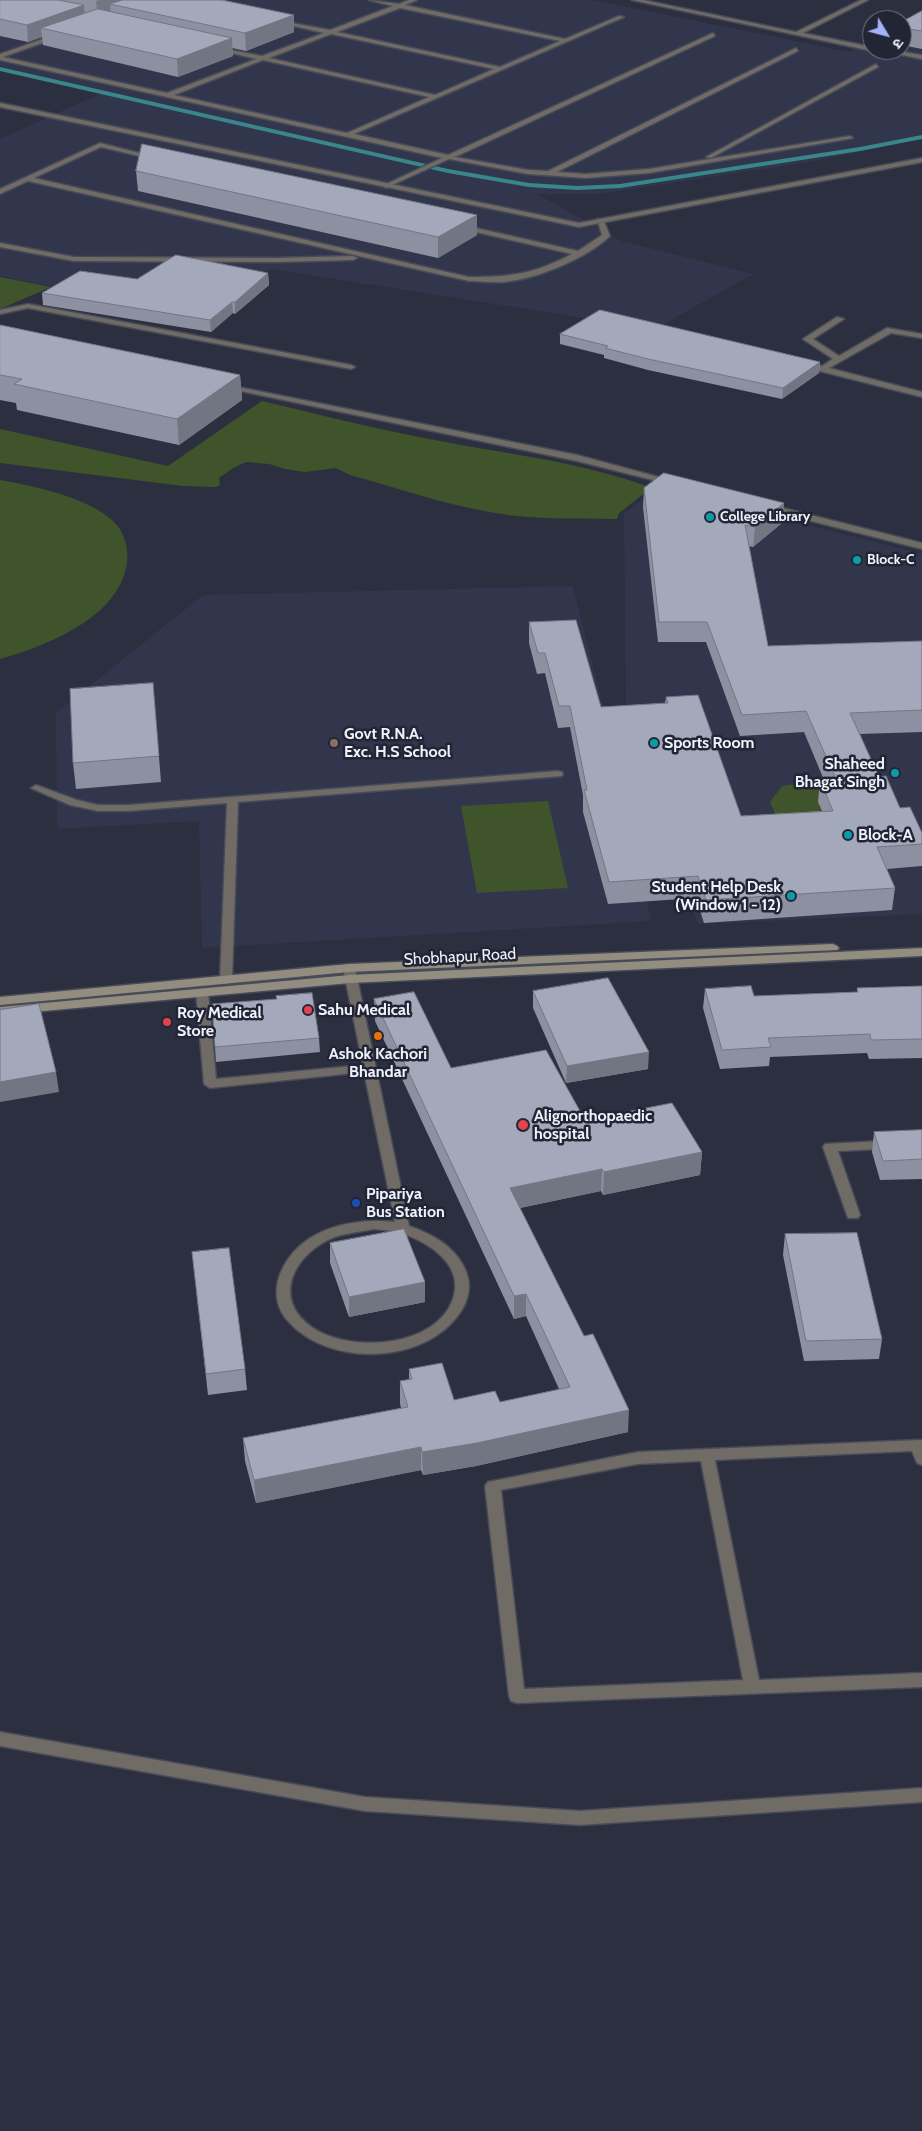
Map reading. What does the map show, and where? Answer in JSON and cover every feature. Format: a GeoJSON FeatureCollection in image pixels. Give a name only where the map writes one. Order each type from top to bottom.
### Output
{"type":"FeatureCollection","features":[{"type":"Feature","properties":{"kind":"main road","name":"Shobhapur Road"},"geometry":{"type":"LineString","coordinates":[[0,1001],[226,980],[922,944]]}},
{"type":"Feature","properties":{"kind":"main road","name":"Shobhapur Road"},"geometry":{"type":"LineString","coordinates":[[0,1011],[202,992],[350,974],[922,952]]}},
{"type":"Feature","properties":{"kind":"street"},"geometry":{"type":"LineString","coordinates":[[372,0],[567,41]]}},
{"type":"Feature","properties":{"kind":"street"},"geometry":{"type":"LineString","coordinates":[[167,95],[414,0]]}},
{"type":"Feature","properties":{"kind":"street"},"geometry":{"type":"LineString","coordinates":[[634,0],[862,46]]}},
{"type":"Feature","properties":{"kind":"street"},"geometry":{"type":"LineString","coordinates":[[798,33],[864,0]]}},
{"type":"Feature","properties":{"kind":"street"},"geometry":{"type":"LineString","coordinates":[[347,135],[621,17]]}},
{"type":"Feature","properties":{"kind":"street"},"geometry":{"type":"LineString","coordinates":[[275,20],[501,69]]}},
{"type":"Feature","properties":{"kind":"street"},"geometry":{"type":"LineString","coordinates":[[0,57],[63,34]]}},
{"type":"Feature","properties":{"kind":"street"},"geometry":{"type":"LineString","coordinates":[[386,186],[713,34]]}},
{"type":"Feature","properties":{"kind":"street"},"geometry":{"type":"LineString","coordinates":[[205,45],[437,96]]}},
{"type":"Feature","properties":{"kind":"street"},"geometry":{"type":"LineString","coordinates":[[548,174],[796,50]]}},
{"type":"Feature","properties":{"kind":"street"},"geometry":{"type":"LineString","coordinates":[[0,57],[447,157],[548,174],[586,176],[631,173],[850,138]]}},
{"type":"Feature","properties":{"kind":"street"},"geometry":{"type":"LineString","coordinates":[[701,161],[876,66]]}},
{"type":"Feature","properties":{"kind":"street"},"geometry":{"type":"LineString","coordinates":[[0,105],[579,225],[922,160]]}},
{"type":"Feature","properties":{"kind":"street"},"geometry":{"type":"LineString","coordinates":[[0,192],[100,145],[167,160]]}},
{"type":"Feature","properties":{"kind":"street"},"geometry":{"type":"LineString","coordinates":[[27,180],[469,280],[506,280],[532,274],[606,236],[600,221]]}},
{"type":"Feature","properties":{"kind":"street"},"geometry":{"type":"LineString","coordinates":[[454,225],[578,252]]}},
{"type":"Feature","properties":{"kind":"street"},"geometry":{"type":"LineString","coordinates":[[0,245],[74,259],[276,260],[370,257]]}},
{"type":"Feature","properties":{"kind":"street"},"geometry":{"type":"LineString","coordinates":[[0,312],[28,306],[351,367]]}},
{"type":"Feature","properties":{"kind":"street"},"geometry":{"type":"LineString","coordinates":[[839,359],[807,339],[840,319]]}},
{"type":"Feature","properties":{"kind":"street"},"geometry":{"type":"LineString","coordinates":[[823,369],[890,330],[922,336]]}},
{"type":"Feature","properties":{"kind":"street"},"geometry":{"type":"LineString","coordinates":[[794,362],[922,395]]}},
{"type":"Feature","properties":{"kind":"street"},"geometry":{"type":"LineString","coordinates":[[212,383],[578,458],[683,485]]}},
{"type":"Feature","properties":{"kind":"street"},"geometry":{"type":"LineString","coordinates":[[759,505],[922,546]]}},
{"type":"Feature","properties":{"kind":"street"},"geometry":{"type":"LineString","coordinates":[[36,788],[74,803],[98,808],[129,808],[558,774]]}},
{"type":"Feature","properties":{"kind":"street"},"geometry":{"type":"LineString","coordinates":[[226,980],[234,799]]}},
{"type":"Feature","properties":{"kind":"street"},"geometry":{"type":"LineString","coordinates":[[350,974],[403,1228]]}},
{"type":"Feature","properties":{"kind":"street"},"geometry":{"type":"LineString","coordinates":[[202,992],[210,1084],[369,1068]]}},
{"type":"Feature","properties":{"kind":"street"},"geometry":{"type":"LineString","coordinates":[[852,1216],[830,1147],[922,1143]]}},
{"type":"Feature","properties":{"kind":"street"},"geometry":{"type":"LineString","coordinates":[[374,1225],[403,1228],[429,1238],[450,1254],[460,1273],[462,1294],[452,1314],[433,1332],[406,1344],[375,1349],[346,1347],[320,1339],[299,1325],[286,1308],[282,1289],[286,1270],[300,1252],[319,1238],[344,1229],[374,1225]]}},
{"type":"Feature","properties":{"kind":"street"},"geometry":{"type":"LineString","coordinates":[[921,1450],[638,1458],[493,1486],[517,1696],[922,1680]]}},
{"type":"Feature","properties":{"kind":"street"},"geometry":{"type":"LineString","coordinates":[[707,1455],[752,1686]]}},
{"type":"Feature","properties":{"kind":"street"},"geometry":{"type":"LineString","coordinates":[[0,1739],[365,1804],[580,1818],[922,1795]]}},
{"type":"Feature","properties":{"kind":"shaded area"},"geometry":{"type":"Polygon","coordinates":[[[0,0],[592,0],[849,52],[862,45],[862,60],[912,60],[912,18],[922,12],[922,139],[809,162],[599,194],[537,194],[621,241],[753,274],[655,329],[271,269],[180,313],[0,276],[0,139],[104,92],[0,67],[0,0]]]}},
{"type":"Feature","properties":{"kind":"shaded area"},"geometry":{"type":"Polygon","coordinates":[[[658,487],[922,554],[922,914],[698,924],[626,731],[624,514],[658,487]]]}},
{"type":"Feature","properties":{"kind":"shaded area","name":"Govt R.N.A. Exc. H.S School"},"geometry":{"type":"Polygon","coordinates":[[[573,586],[620,774],[651,921],[202,948],[199,821],[57,829],[56,713],[203,595],[573,586]]]}},
{"type":"Feature","properties":{"kind":"green space"},"geometry":{"type":"Polygon","coordinates":[[[0,277],[51,287],[0,309],[0,277]]]}},
{"type":"Feature","properties":{"kind":"green space"},"geometry":{"type":"Polygon","coordinates":[[[262,401],[395,432],[574,465],[651,488],[619,513],[617,519],[540,518],[495,513],[458,506],[350,475],[336,468],[305,472],[269,464],[246,462],[219,478],[220,485],[216,487],[183,486],[0,463],[0,429],[168,466],[262,401]]]}},
{"type":"Feature","properties":{"kind":"green space"},"geometry":{"type":"Polygon","coordinates":[[[0,480],[62,494],[93,507],[106,515],[122,533],[127,548],[127,563],[121,582],[110,599],[78,627],[38,646],[0,659],[0,480]]]}},
{"type":"Feature","properties":{"kind":"green space"},"geometry":{"type":"Polygon","coordinates":[[[824,780],[818,802],[830,832],[784,835],[770,802],[782,786],[824,780]]]}},
{"type":"Feature","properties":{"kind":"green space"},"geometry":{"type":"Polygon","coordinates":[[[548,801],[568,888],[477,893],[461,806],[548,801]]]}},
{"type":"Feature","properties":{"kind":"building"},"geometry":{"type":"Polygon","coordinates":[[[0,0],[58,0],[84,5],[27,25],[0,19],[0,0]]]}},
{"type":"Feature","properties":{"kind":"building"},"geometry":{"type":"Polygon","coordinates":[[[123,0],[222,0],[294,15],[245,33],[110,4],[123,0]]]}},
{"type":"Feature","properties":{"kind":"building"},"geometry":{"type":"Polygon","coordinates":[[[98,9],[232,38],[177,59],[41,28],[98,9]]]}},
{"type":"Feature","properties":{"kind":"building"},"geometry":{"type":"Polygon","coordinates":[[[922,11],[922,31],[912,30],[912,16],[922,11]]]}},
{"type":"Feature","properties":{"kind":"building"},"geometry":{"type":"Polygon","coordinates":[[[142,144],[477,215],[438,237],[136,171],[142,144]]]}},
{"type":"Feature","properties":{"kind":"building"},"geometry":{"type":"Polygon","coordinates":[[[176,255],[268,273],[235,302],[232,302],[210,320],[42,293],[80,271],[137,279],[176,255]]]}},
{"type":"Feature","properties":{"kind":"building"},"geometry":{"type":"Polygon","coordinates":[[[600,310],[820,362],[783,388],[648,359],[605,348],[608,346],[560,334],[600,310]]]}},
{"type":"Feature","properties":{"kind":"building"},"geometry":{"type":"Polygon","coordinates":[[[0,325],[240,375],[177,419],[14,384],[22,379],[0,375],[0,325]]]}},
{"type":"Feature","properties":{"kind":"building"},"geometry":{"type":"Polygon","coordinates":[[[664,473],[784,503],[755,527],[745,525],[768,646],[922,641],[922,710],[850,713],[879,777],[886,776],[900,808],[910,807],[922,833],[922,844],[877,847],[895,888],[706,900],[698,876],[609,882],[584,790],[587,790],[570,706],[559,706],[545,653],[538,653],[529,622],[576,620],[601,707],[668,703],[666,697],[698,695],[741,816],[833,811],[820,780],[836,779],[806,711],[742,715],[707,622],[659,622],[644,488],[664,473]]]}},
{"type":"Feature","properties":{"kind":"building"},"geometry":{"type":"Polygon","coordinates":[[[153,683],[159,756],[73,763],[70,689],[153,683]]]}},
{"type":"Feature","properties":{"kind":"building"},"geometry":{"type":"Polygon","coordinates":[[[608,978],[649,1052],[567,1066],[533,991],[608,978]]]}},
{"type":"Feature","properties":{"kind":"building"},"geometry":{"type":"Polygon","coordinates":[[[751,986],[754,996],[858,992],[857,988],[922,986],[922,1039],[871,1040],[870,1034],[768,1038],[771,1047],[722,1050],[705,989],[751,986]]]}},
{"type":"Feature","properties":{"kind":"building"},"geometry":{"type":"Polygon","coordinates":[[[414,992],[451,1068],[546,1050],[585,1120],[672,1103],[702,1152],[604,1172],[602,1169],[510,1188],[584,1336],[593,1334],[629,1410],[477,1443],[422,1452],[421,1447],[254,1480],[243,1438],[408,1407],[400,1381],[412,1379],[409,1369],[442,1363],[454,1400],[495,1391],[500,1402],[570,1387],[526,1294],[514,1296],[374,999],[414,992]]]}},
{"type":"Feature","properties":{"kind":"building"},"geometry":{"type":"Polygon","coordinates":[[[312,993],[319,1038],[215,1047],[212,1004],[277,999],[276,996],[312,993]]]}},
{"type":"Feature","properties":{"kind":"building"},"geometry":{"type":"Polygon","coordinates":[[[39,1004],[56,1072],[0,1082],[0,1010],[39,1004]]]}},
{"type":"Feature","properties":{"kind":"building"},"geometry":{"type":"Polygon","coordinates":[[[922,1130],[922,1159],[883,1161],[874,1132],[922,1130]]]}},
{"type":"Feature","properties":{"kind":"building"},"geometry":{"type":"Polygon","coordinates":[[[404,1229],[425,1282],[349,1297],[330,1243],[404,1229]]]}},
{"type":"Feature","properties":{"kind":"building"},"geometry":{"type":"Polygon","coordinates":[[[857,1233],[882,1339],[806,1341],[785,1234],[857,1233]]]}},
{"type":"Feature","properties":{"kind":"building"},"geometry":{"type":"Polygon","coordinates":[[[229,1248],[245,1369],[206,1374],[192,1252],[229,1248]]]}},
{"type":"Feature","properties":{"kind":"waterway"},"geometry":{"type":"LineString","coordinates":[[0,69],[448,171],[529,185],[577,188],[620,186],[860,149],[922,137]]}},
{"type":"Feature","properties":{"kind":"place","name":"College Library"},"geometry":{"type":"Point","coordinates":[710,517]}},
{"type":"Feature","properties":{"kind":"place","name":"Block-C"},"geometry":{"type":"Point","coordinates":[857,560]}},
{"type":"Feature","properties":{"kind":"place","name":"Govt R.N.A. Exc. H.S School"},"geometry":{"type":"Point","coordinates":[334,743]}},
{"type":"Feature","properties":{"kind":"place","name":"Sports Room"},"geometry":{"type":"Point","coordinates":[654,743]}},
{"type":"Feature","properties":{"kind":"place","name":"Shaheed Bhagat Singh"},"geometry":{"type":"Point","coordinates":[895,773]}},
{"type":"Feature","properties":{"kind":"place","name":"Block-A"},"geometry":{"type":"Point","coordinates":[848,835]}},
{"type":"Feature","properties":{"kind":"place","name":"Student Help Desk (Window 1 - 12)"},"geometry":{"type":"Point","coordinates":[791,896]}},
{"type":"Feature","properties":{"kind":"place","name":"Sahu Medical"},"geometry":{"type":"Point","coordinates":[308,1010]}},
{"type":"Feature","properties":{"kind":"place","name":"Roy Medical Store"},"geometry":{"type":"Point","coordinates":[167,1022]}},
{"type":"Feature","properties":{"kind":"place","name":"Ashok Kachori Bhandar"},"geometry":{"type":"Point","coordinates":[378,1036]}},
{"type":"Feature","properties":{"kind":"place","name":"Alignorthopaedic hospital"},"geometry":{"type":"Point","coordinates":[523,1125]}},
{"type":"Feature","properties":{"kind":"place","name":"Pipariya Bus Station"},"geometry":{"type":"Point","coordinates":[356,1203]}}]}
